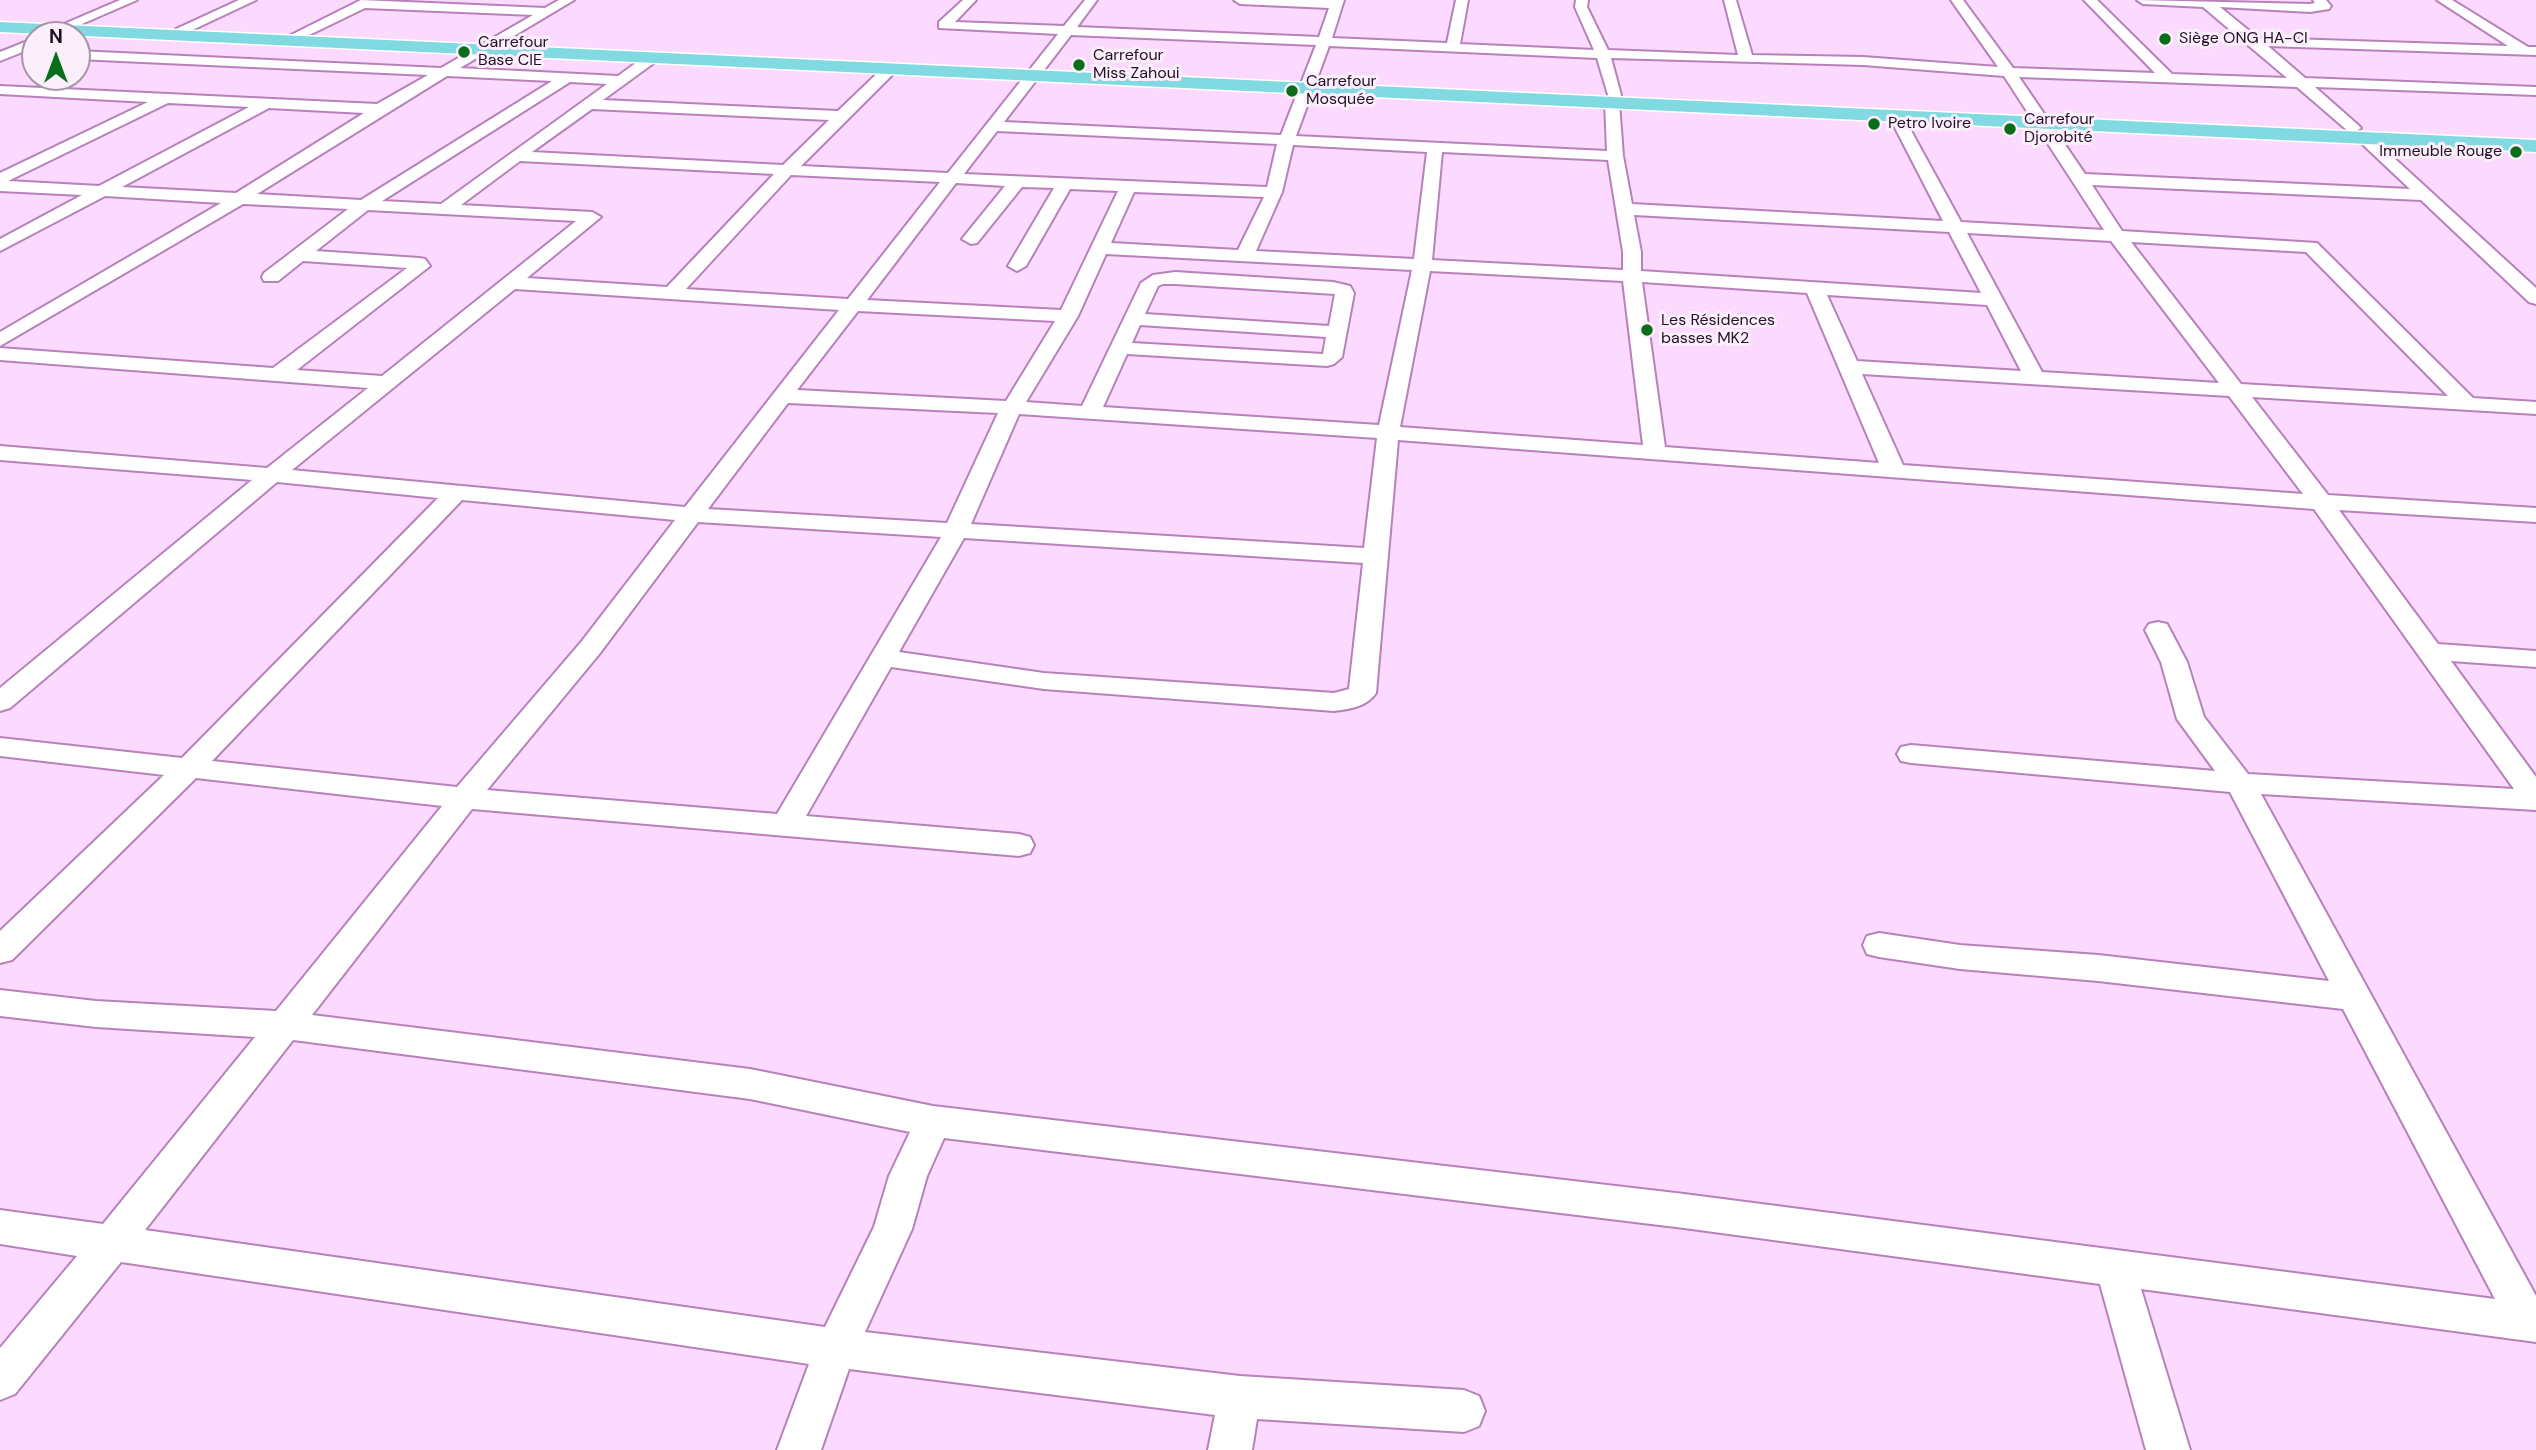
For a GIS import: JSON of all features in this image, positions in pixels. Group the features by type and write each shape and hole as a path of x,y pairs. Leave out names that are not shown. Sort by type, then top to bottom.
{"main road":[{"path":"0,21 21,24"},
{"path":"0,27 21,28"},
{"path":"91,30 183,29 653,57 891,68 1034,71"},
{"path":"91,31 491,46 2041,118 2536,146"},
{"path":"1613,98 1896,116 2041,118"},
{"path":"2359,134 2536,137"}],"street":[{"path":"83,21 131,0"},
{"path":"183,29 250,0"},
{"path":"0,340 242,197 380,109 568,0"},
{"path":"970,0 944,25 1603,54 1863,61 2010,72 2536,91"},
{"path":"0,1380 113,1242 464,798 590,647 1091,0"},
{"path":"1240,0 1337,3 1310,84 1286,141 1274,192 1244,257"},
{"path":"1453,47 1462,0"},
{"path":"1582,0 1581,7 1603,54 1613,98 1615,156 1632,252 1632,276 1655,451"},
{"path":"1730,0 1746,58"},
{"path":"1957,0 2010,72 2115,234 2322,503 2536,799"},
{"path":"2090,0 2168,78"},
{"path":"2143,0 2322,8 2325,6 2319,0"},
{"path":"2443,0 2532,53"},
{"path":"298,35 367,2 549,12"},
{"path":"2206,3 2255,42 2359,134 2536,298"},
{"path":"2255,42 2532,53"},
{"path":"4,53 21,48"},
{"path":"91,56 619,80"},
{"path":"447,207 653,57"},
{"path":"672,293 839,116 891,68"},
{"path":"271,277 367,203 567,78"},
{"path":"0,90 380,109"},
{"path":"0,179 165,98"},
{"path":"0,246 267,103"},
{"path":"586,104 839,116"},
{"path":"1896,116 2036,380"},
{"path":"994,127 1615,156"},
{"path":"882,658 1044,681 1335,702 1350,700 1362,693 1388,433 1422,266 1435,148"},
{"path":"514,156 1274,192"},
{"path":"2078,179 2424,195"},
{"path":"971,239 1017,181"},
{"path":"1017,267 1065,184"},
{"path":"0,186 447,207 592,217 272,475 0,702"},
{"path":"786,825 955,533 1012,406 1068,316 1128,187"},
{"path":"1625,209 2115,234 2311,247 2467,404"},
{"path":"1101,248 1632,276 1994,300"},
{"path":"277,375 421,267 419,263 299,255"},
{"path":"1090,412 1150,283 1160,279 1320,287 1343,290 1345,293 1332,357 1318,361 1120,348"},
{"path":"513,283 1068,316"},
{"path":"1815,289 1894,471"},
{"path":"1133,319 1337,332"},
{"path":"0,354 389,383"},
{"path":"1847,367 2536,408"},
{"path":"782,396 1012,406 1655,451 2322,503 2536,515"},
{"path":"0,453 272,475 694,515 955,533 1376,556"},
{"path":"0,951 189,768 455,494"},
{"path":"2158,629 2174,662 2191,719 2240,783 2533,1323"},
{"path":"2431,652 2536,659"},
{"path":"0,747 464,798 1019,845"},
{"path":"1911,754 2240,783 2536,799"},
{"path":"1879,945 1960,957 2098,968 2356,997"},
{"path":"0,1003 96,1014 286,1025 750,1084 933,1121 1671,1209 2533,1323"},
{"path":"799,1450 836,1348 893,1229 908,1176 933,1121"},
{"path":"0,1227 836,1348 1240,1398 1464,1411"},
{"path":"2115,1268 2168,1450"},
{"path":"1230,1450 1240,1398"}],"place":[{"name":"Siège ONG HA-CI","path":"2165,39"},
{"name":"Carrefour Base CIE","path":"464,52"},
{"name":"Carrefour Miss Zahoui","path":"1079,65"},
{"name":"Carrefour Mosquée","path":"1292,91"},
{"name":"Petro Ivoire","path":"1874,124"},
{"name":"Carrefour Djorobité","path":"2010,129"},
{"name":"Immeuble Rouge","path":"2516,152"},
{"name":"Les Résidences basses MK2","path":"1647,330"}]}
